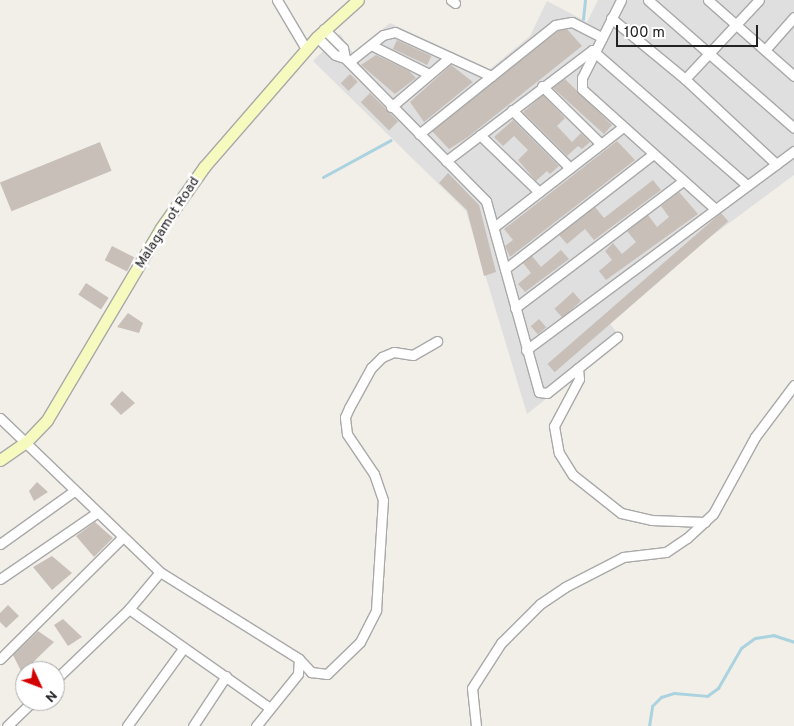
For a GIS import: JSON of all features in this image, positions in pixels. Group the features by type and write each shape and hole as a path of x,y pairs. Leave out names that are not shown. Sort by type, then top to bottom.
{"street":[{"path":"277,0 306,49"},
{"name":"Malagamot Road","path":"0,460 26,442 47,420 187,191 320,33 358,0"},
{"path":"620,0 580,86 714,208"},
{"path":"648,0 710,52 794,128"},
{"path":"708,0 794,75"},
{"path":"685,79 759,0"},
{"path":"766,50 794,17"},
{"path":"612,18 685,79 776,164"},
{"path":"419,134 561,22 572,22 602,37"},
{"path":"347,60 395,32 491,76"},
{"path":"320,33 335,55 347,60 391,107 486,201 526,350 541,394 578,368 616,337"},
{"path":"371,45 429,74"},
{"path":"446,161 584,53 595,51"},
{"path":"595,51 746,185"},
{"path":"391,107 450,56"},
{"path":"542,86 601,144"},
{"path":"512,110 570,168"},
{"path":"494,227 623,127"},
{"path":"480,135 539,192"},
{"path":"526,350 714,208 794,151"},
{"path":"505,269 653,154"},
{"path":"515,308 683,181"},
{"path":"0,418 26,442 95,514 160,572 299,659 311,672 327,674 360,642 376,610 383,500 374,474 347,434 345,417 376,361 394,352 413,355 438,341"},
{"path":"578,368 580,379 554,426 559,453 572,475 621,513 651,520 705,522"},
{"path":"476,726 471,696 476,679 501,643 540,604 564,586 623,557 674,548 705,522 755,437 794,385"},
{"path":"0,544 74,491"},
{"path":"0,579 95,514"},
{"path":"0,659 122,538"},
{"path":"65,670 128,609 160,572"},
{"path":"128,609 182,650 226,676 270,708"},
{"path":"127,726 182,650"},
{"path":"256,726 298,674 299,659"},
{"path":"193,726 226,676"},
{"path":"8,726 23,711"}],"shaded area":[{"path":"598,0 794,0 794,175 604,316 622,339 527,414 466,211 313,61 340,34 353,53 390,23 490,69 530,36 547,1 587,22"}],"building":[{"path":"567,29 582,46 468,137 449,149 432,131 558,31"},
{"path":"397,40 431,56 427,65 393,49"},
{"path":"376,55 409,71 416,78 395,94 361,65"},
{"path":"451,65 473,82 424,122 410,102"},
{"path":"350,74 358,82 349,91 341,83"},
{"path":"565,79 612,125 604,134 553,88"},
{"path":"370,93 398,121 389,130 361,102"},
{"path":"543,95 565,118 557,126 572,142 581,133 590,142 582,149 578,146 567,156 523,112"},
{"path":"513,120 559,166 550,174 547,171 536,181 518,160 528,150 514,136 503,146 494,137"},
{"path":"617,141 635,160 510,257 505,246 513,240 504,229"},
{"path":"100,142 112,171 11,211 0,182"},
{"path":"448,173 479,205 496,272 484,276 467,210 439,183"},
{"path":"653,180 661,190 594,240 585,229 567,244 559,235 595,207 604,218"},
{"path":"679,192 698,214 606,280 599,271 612,260 605,251 613,243 622,254 636,242 627,231 648,215 657,227 669,217 661,206"},
{"path":"721,213 728,221 555,372 547,364"},
{"path":"112,246 134,257 127,272 105,260"},
{"path":"561,250 569,259 525,292 518,284 531,273 523,263 532,256 541,267"},
{"path":"86,283 109,298 101,309 78,295"},
{"path":"573,292 581,301 562,318 554,309"},
{"path":"128,313 143,323 139,333 117,327"},
{"path":"539,319 546,327 538,335 531,326"},
{"path":"122,391 135,403 121,415 110,404"},
{"path":"37,482 48,492 34,501 29,491"},
{"path":"95,522 113,538 94,557 76,536"},
{"path":"52,556 72,573 52,590 33,567"},
{"path":"8,605 19,616 6,628 0,622 0,613"},
{"path":"63,619 82,637 68,646 54,625"},
{"path":"38,631 54,642 34,661 16,661 13,655"}],"waterway":[{"path":"583,19 585,0"},
{"path":"323,177 391,140"},
{"path":"649,726 652,706 661,697 674,693 707,696 718,688 741,648 755,638 773,635 794,642"}]}
